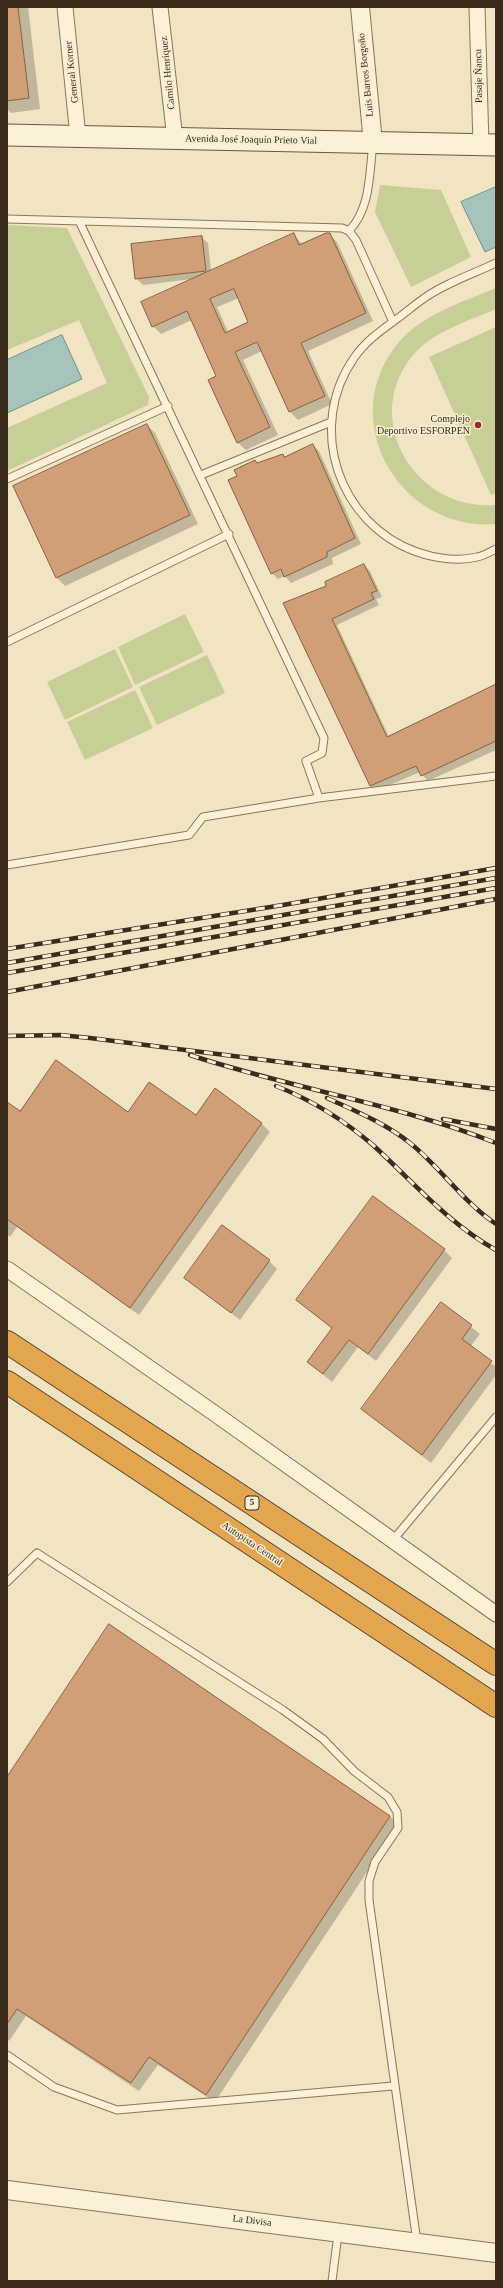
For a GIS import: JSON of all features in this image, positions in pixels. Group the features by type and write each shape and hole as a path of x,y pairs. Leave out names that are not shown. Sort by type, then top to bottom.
{"highway":[{"name":"5","path":"7,1342 496,1664"},
{"name":"Autopista Central","path":"7,1382 496,1706"}],"main road":[{"name":"Avenida José Joaquín Prieto Vial","path":"7,135 488,145"}],"street":[{"name":"General Korner","path":"65,7 78,137"},
{"name":"Camilo Henríquez","path":"160,7 175,139"},
{"name":"Luis Barros Borgoño","path":"360,7 374,142"},
{"name":"Pasaje Ñancu","path":"478,7 488,145"},
{"path":"7,1269 496,1614"},
{"name":"La Divisa","path":"7,2190 338,2231 496,2253"}],"lane":[{"path":"349,231 357,222 364,208 374,142"},
{"path":"7,219 80,223 336,228 349,231 356,240 393,322"},
{"path":"80,223 229,534 324,738 322,752 306,761 319,798"},
{"path":"496,263 424,298 366,344 348,367 338,388 331,422 332,448 339,477 355,507 379,532 409,549 442,558 476,558 496,549"},
{"path":"7,479 168,406"},
{"path":"201,475 331,422"},
{"path":"7,642 229,534"},
{"path":"7,865 189,835 203,817 319,798 496,776"},
{"path":"393,1540 496,1417"},
{"path":"7,1582 37,1553 289,1714 323,1739 354,1771 394,1804 397,1812 398,1828 375,1862 368,1890 393,2086 416,2242"},
{"path":"7,2055 54,2087 117,2110 393,2086"},
{"path":"332,2281 338,2231"}],"green space":[{"path":"380,185 441,190 471,257 411,287 375,212"},
{"path":"7,225 67,228 149,397 148,405 7,471 7,428 107,383 79,320 7,350"},
{"path":"496,288 496,309 452,327 431,339 414,354 398,379 392,406 394,432 404,456 420,477 441,493 467,503 496,505 496,524 461,522 431,510 406,490 387,464 376,435 373,404 381,372 399,342 409,332 432,316"},
{"name":"Complejo Deportivo ESFORPEN","path":"496,327 496,493 491,495 429,357"},
{"path":"185,614 204,652 135,685 118,647"},
{"path":"115,649 133,687 65,720 47,682"},
{"path":"207,655 225,693 157,725 139,687"},
{"path":"135,690 153,728 85,760 67,722"}],"water":[{"path":"496,187 496,247 485,252 461,202"},
{"path":"62,335 82,379 7,413 7,360"}],"building":[{"path":"7,7 18,7 29,98 7,101"},
{"path":"294,233 299,245 326,233 330,233 366,313 301,343 325,396 289,412 257,342 235,352 270,427 237,443 208,380 216,376 187,311 152,327 141,302","holes":["234,289 248,322 225,333 210,299"]},
{"path":"202,236 206,271 135,279 131,244"},
{"path":"147,424 190,515 56,578 13,486"},
{"path":"313,444 355,538 327,552 327,557 284,577 281,569 271,574 228,480 237,476 234,470 255,460 257,463 283,454 284,457"},
{"path":"364,564 377,591 371,593 374,599 332,619 387,737 496,684 496,741 421,776 416,766 370,786 283,603 326,586 325,582"},
{"path":"56,1060 128,1112 149,1082 196,1115 215,1088 262,1123 130,1308 7,1219 7,1102 20,1111"},
{"path":"373,1196 445,1249 368,1354 349,1340 323,1374 307,1362 332,1328 296,1300"},
{"path":"222,1225 270,1260 231,1313 184,1278"},
{"path":"441,1302 472,1325 462,1339 492,1361 422,1455 361,1409"},
{"path":"109,1624 390,1816 206,2095 149,2057 131,2083 17,2009 7,2024 7,1777"}],"railway":[{"path":"7,949 283,905 496,868"},
{"path":"7,963 496,878"},
{"path":"7,973 496,888"},
{"path":"7,992 496,899"},
{"path":"7,1036 60,1035 90,1038 496,1089"},
{"path":"190,1055 228,1067 420,1117 459,1129 496,1143"},
{"path":"276,1086 328,1112 352,1128 374,1146 447,1215 496,1250"},
{"path":"327,1098 380,1123 410,1143 421,1152 462,1195 496,1224"},
{"path":"443,1119 496,1129"}],"place":[{"name":"Complejo Deportivo ESFORPEN","path":"478,425"}]}
